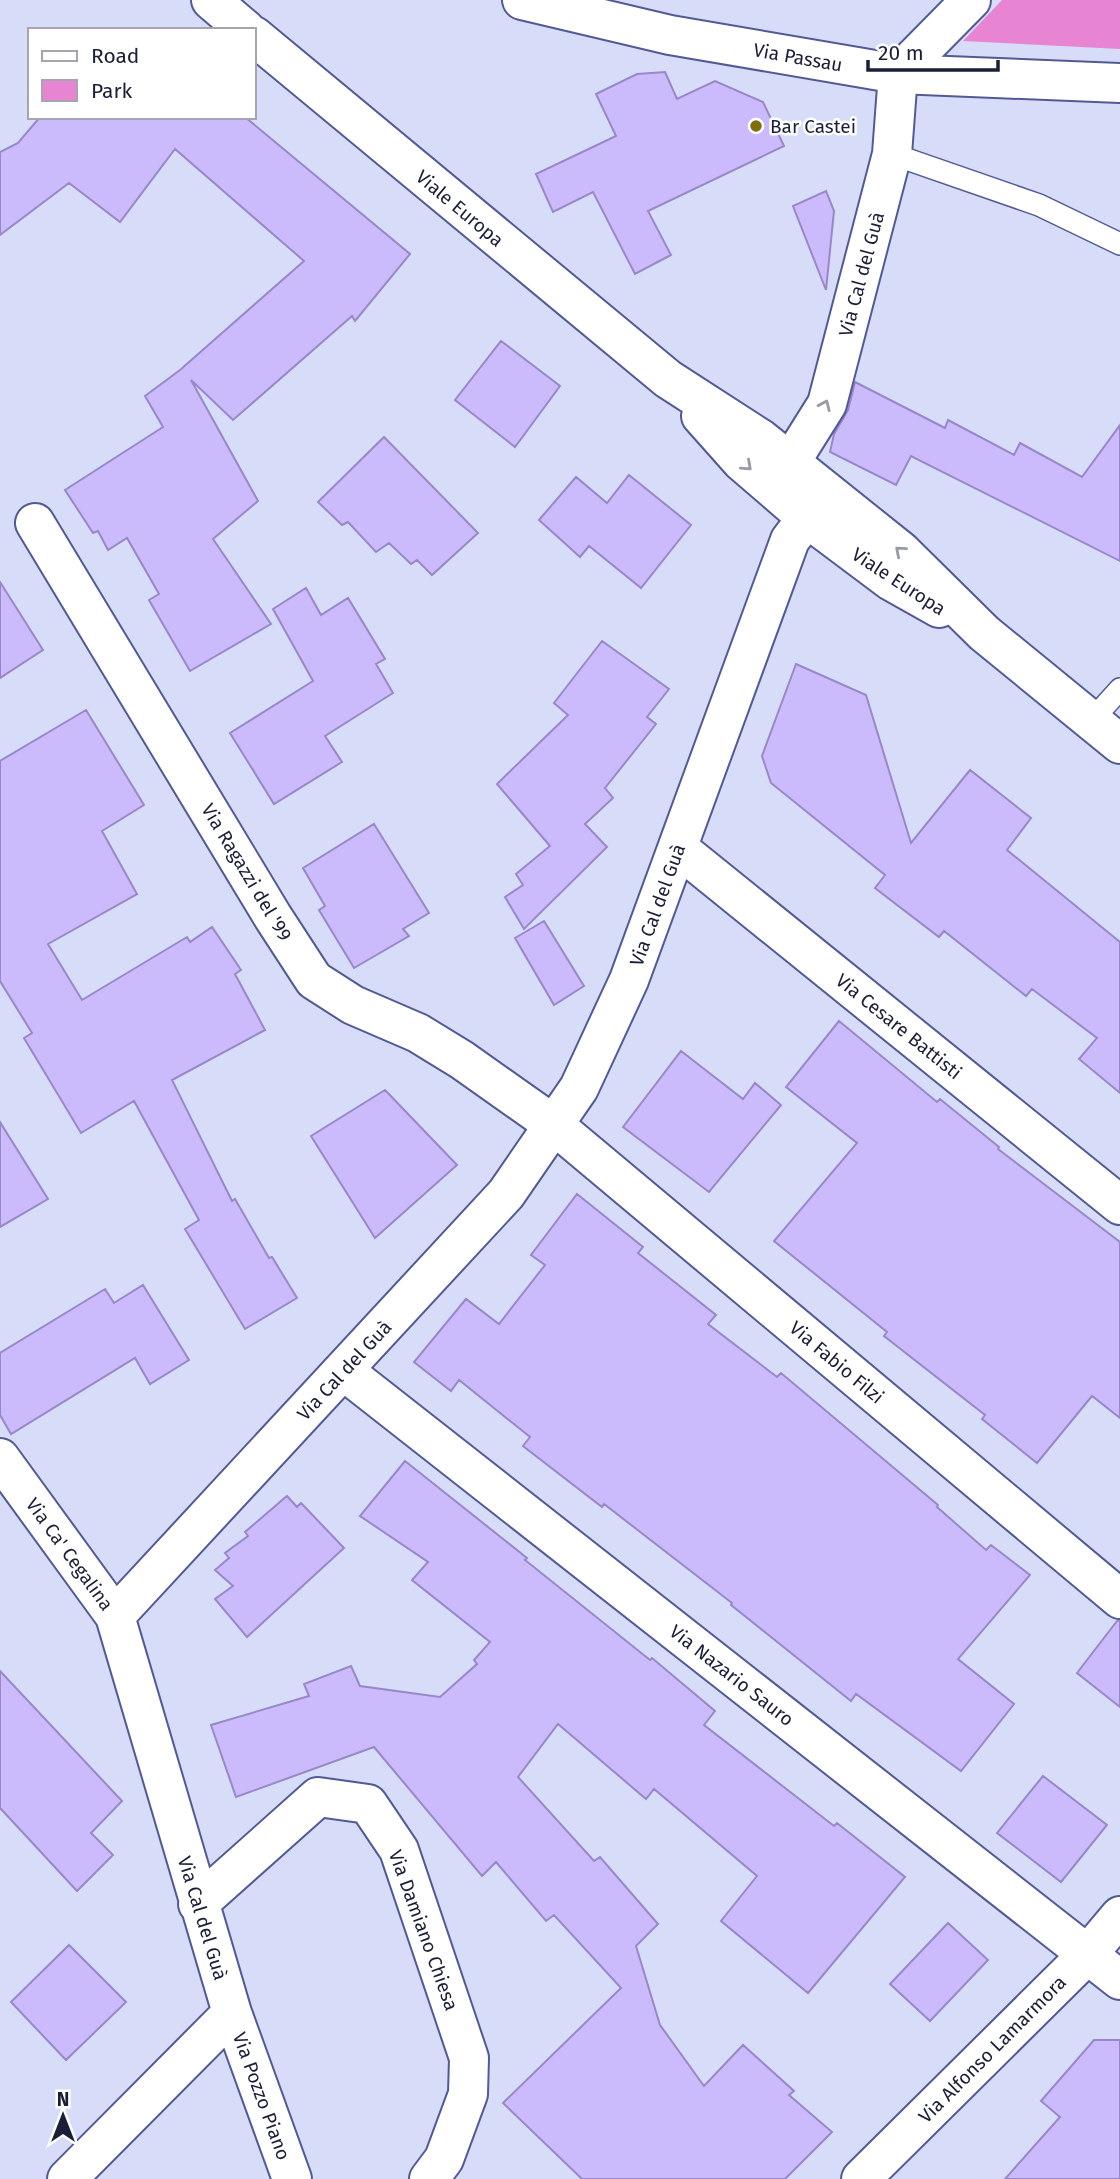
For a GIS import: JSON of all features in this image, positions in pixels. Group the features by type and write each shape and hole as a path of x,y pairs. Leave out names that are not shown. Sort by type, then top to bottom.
{"street":[{"path":"211,0 244,28"},
{"name":"Via Passau","path":"522,0 670,35 898,74 1120,83"},
{"path":"898,74 971,0"},
{"name":"Viale Europa","path":"256,38 668,379 761,439 901,551 984,633 1106,733"},
{"name":"Via Cal del Guà","path":"790,463 827,404 892,154 898,74"},
{"name":"Viale Europa","path":"668,379 741,461 807,517 891,581 984,633"},
{"name":"Via Cal del Guà","path":"232,2013 115,1616 506,1194 579,1088 629,980 790,540 807,517"},
{"name":"Via Ragazzi del '99","path":"35,523 314,980 353,1005 418,1033 462,1060 554,1125"},
{"name":"Via Cesare Battisti","path":"678,848 1120,1205"},
{"name":"Via Fabio Filzi","path":"554,1125 1120,1599"},
{"name":"Via Nazario Sauro","path":"344,1371 1120,1980"},
{"name":"Via Ca' Cegalina","path":"0,1458 115,1616"},
{"name":"Via Damiano Chiesa","path":"198,1904 318,1797 368,1804 399,1850 469,2057 468,2094 444,2159 429,2179"},
{"name":"Via Alfonso Lamarmora","path":"861,2179 1088,1954 1120,1916"},
{"path":"67,2179 232,2013"},
{"name":"Via Pozzo Piano","path":"232,2013 292,2179"}],"lane":[{"path":"892,154 1039,205 1120,244"},
{"path":"1106,733 1120,689"}],"green space":[{"path":"1002,0 1120,0 1120,49 963,41"}],"building":[{"path":"665,72 677,99 715,81 763,102 784,146 648,211 671,255 635,274 593,192 553,212 536,174 616,136 596,94 637,74"},
{"path":"38,119 247,119 410,254 355,321 352,316 233,420 191,380 258,501 213,539 271,624 190,671 149,600 159,594 127,538 108,550 98,531 93,533 65,490 163,427 145,396 180,370 304,261 175,149 120,222 69,183 0,235 0,152 18,143"},
{"path":"826,191 834,211 826,290 793,206"},
{"path":"501,341 560,386 515,447 455,400"},
{"path":"855,382 945,428 948,420 1014,455 1020,443 1082,477 1120,425 1120,561 911,456 896,485 830,452 834,434 848,410"},
{"path":"384,437 478,533 432,575 417,560 411,564 389,543 376,552 348,522 342,525 318,502"},
{"path":"629,475 691,525 641,588 589,546 580,557 539,520 576,477 607,503"},
{"path":"0,582 43,650 0,678"},
{"path":"306,588 321,615 348,598 385,659 376,664 393,693 325,736 342,762 274,804 230,733 313,681 273,609"},
{"path":"602,641 669,689 647,717 656,724 605,788 613,798 585,824 607,847 524,929 505,897 523,885 516,874 550,846 497,784 568,715 554,703"},
{"path":"796,664 866,695 911,843 970,770 1031,818 1007,850 1120,942 1120,1093 1079,1059 1097,1038 1032,989 1026,996 944,931 939,937 875,888 885,875 771,783 762,756"},
{"path":"86,710 144,805 102,831 137,894 48,944 82,1000 187,937 190,942 212,927 241,970 235,974 265,1030 172,1080 232,1201 235,1199 269,1258 272,1257 297,1298 245,1329 185,1229 199,1220 134,1101 81,1133 24,1038 32,1033 0,981 0,761"},
{"path":"374,824 429,913 403,929 409,936 354,968 319,910 325,906 303,868"},
{"path":"544,921 584,986 554,1005 515,938"},
{"path":"839,1021 937,1102 940,1099 999,1147 998,1149 1120,1242 1120,1418 1092,1396 1037,1463 982,1419 985,1415 884,1336 887,1332 774,1241 857,1143 786,1087"},
{"path":"681,1051 743,1099 755,1083 781,1105 709,1192 623,1127"},
{"path":"385,1090 457,1165 375,1238 311,1136"},
{"path":"0,1122 48,1199 0,1227"},
{"path":"577,1194 643,1247 638,1253 716,1315 708,1324 777,1377 781,1373 938,1505 937,1507 986,1550 991,1545 1030,1575 958,1659 1014,1704 961,1771 856,1694 851,1701 731,1605 732,1603 604,1504 602,1507 523,1446 530,1437 459,1380 451,1391 414,1362 466,1299 499,1324 545,1265 531,1255"},
{"path":"143,1285 189,1360 150,1384 135,1358 11,1434 0,1415 0,1353 105,1289 114,1303"},
{"path":"405,1461 715,1711 704,1725 834,1826 837,1823 905,1877 808,1993 721,1921 757,1876 654,1789 646,1799 558,1724 518,1777 594,1861 600,1857 658,1924 636,1946 660,2025 704,2086 743,2045 794,2091 789,2095 832,2132 785,2179 582,2179 503,2103 621,1988 554,1915 546,1921 496,1862 482,1876 374,1747 236,1797 211,1725 309,1696 304,1684 351,1666 360,1686 440,1697 477,1664 474,1660 490,1642 412,1580 428,1562 360,1516"},
{"path":"287,1496 297,1507 301,1503 344,1548 247,1637 215,1599 233,1586 215,1570 229,1558 225,1553 248,1536 245,1532"},
{"path":"1120,1620 1120,1707 1077,1673"},
{"path":"0,1671 122,1801 91,1833 113,1855 77,1891 0,1808"},
{"path":"1043,1776 1107,1825 1061,1882 997,1833"},
{"path":"948,1923 988,1960 930,2021 890,1984"},
{"path":"69,1945 126,2002 66,2060 11,2002"},
{"path":"1094,2040 1120,2040 1120,2179 1005,2179 1060,2117 1041,2101"}],"place":[{"name":"Bar Castei","path":"756,126"}]}
